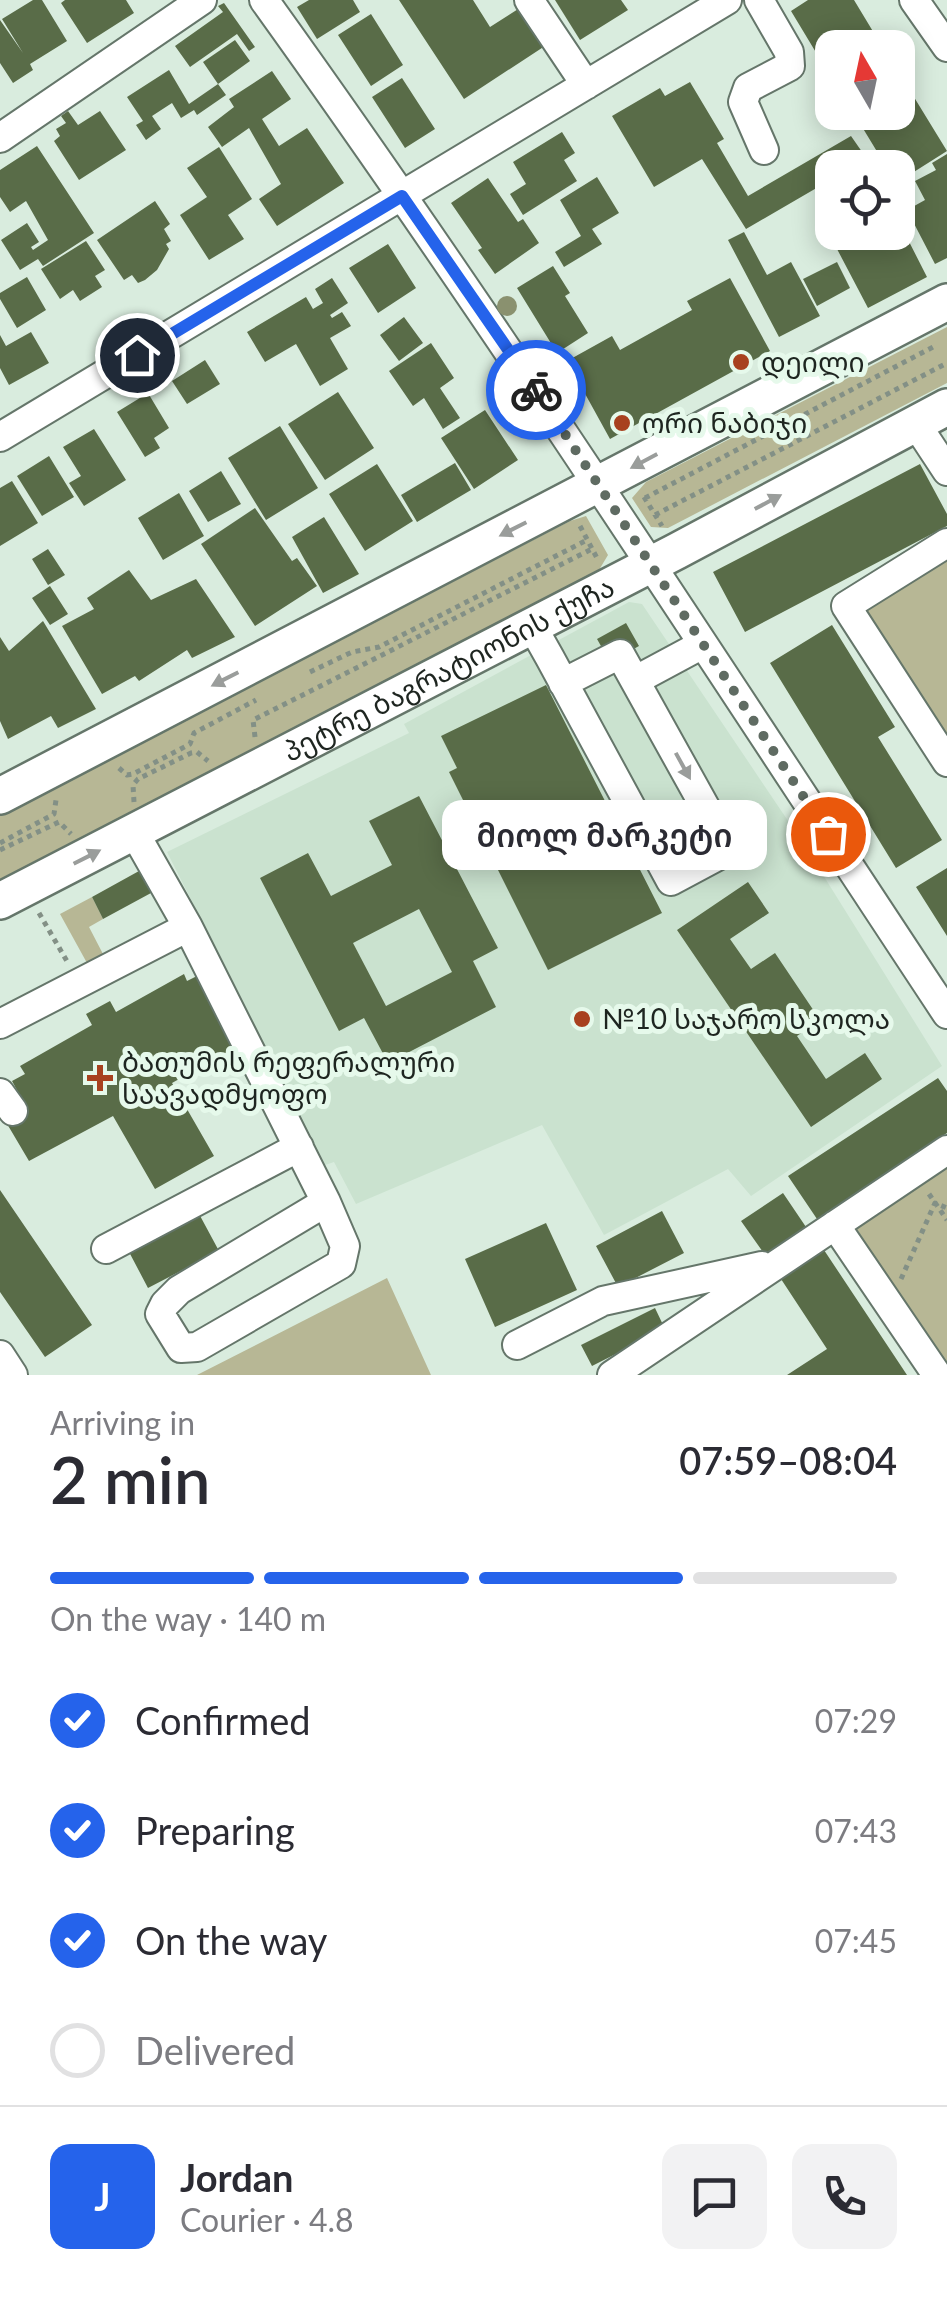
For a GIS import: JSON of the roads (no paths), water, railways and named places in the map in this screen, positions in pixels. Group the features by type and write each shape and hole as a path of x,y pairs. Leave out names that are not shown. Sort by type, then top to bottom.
{"main road":[{"path":"0,796 947,302"},
{"name":"პეტრე ბაგრატიონის ქუჩა","path":"0,902 126,821 532,626 932,415"}],"street":[{"path":"0,138 202,0"},
{"path":"264,0 600,485 947,1014"},
{"path":"529,0 586,85"},
{"path":"0,438 727,0"},
{"path":"759,0 789,52 790,66 748,88 744,102 764,150"},
{"path":"914,0 942,31"},
{"path":"932,415 947,471"},
{"path":"947,543 846,606 947,760"},
{"path":"532,626 671,881 728,850 620,654 564,683"},
{"path":"636,680 703,644"},
{"path":"126,821 188,927 299,1147 326,1202 345,1246 341,1264 197,1347 181,1348 160,1314 165,1304 179,1290 326,1202"},
{"path":"0,1024 188,927"},
{"path":"106,1249 299,1147"},
{"path":"612,1375 947,1150"},
{"path":"835,1225 936,1375"},
{"path":"517,1344 602,1301 778,1262"},
{"path":"0,1355 13,1375"}],"place":[{"name":"დეილი","path":"741,362"},
{"name":"ორი ნაბიჯი","path":"622,423"},
{"name":"მიოლ მარკეტი","path":"828,834"},
{"name":"№10 საჯარო სკოლა","path":"582,1019"},
{"name":"ბათუმის რეფერალური საავადმყოფო","path":"100,1078"}]}
